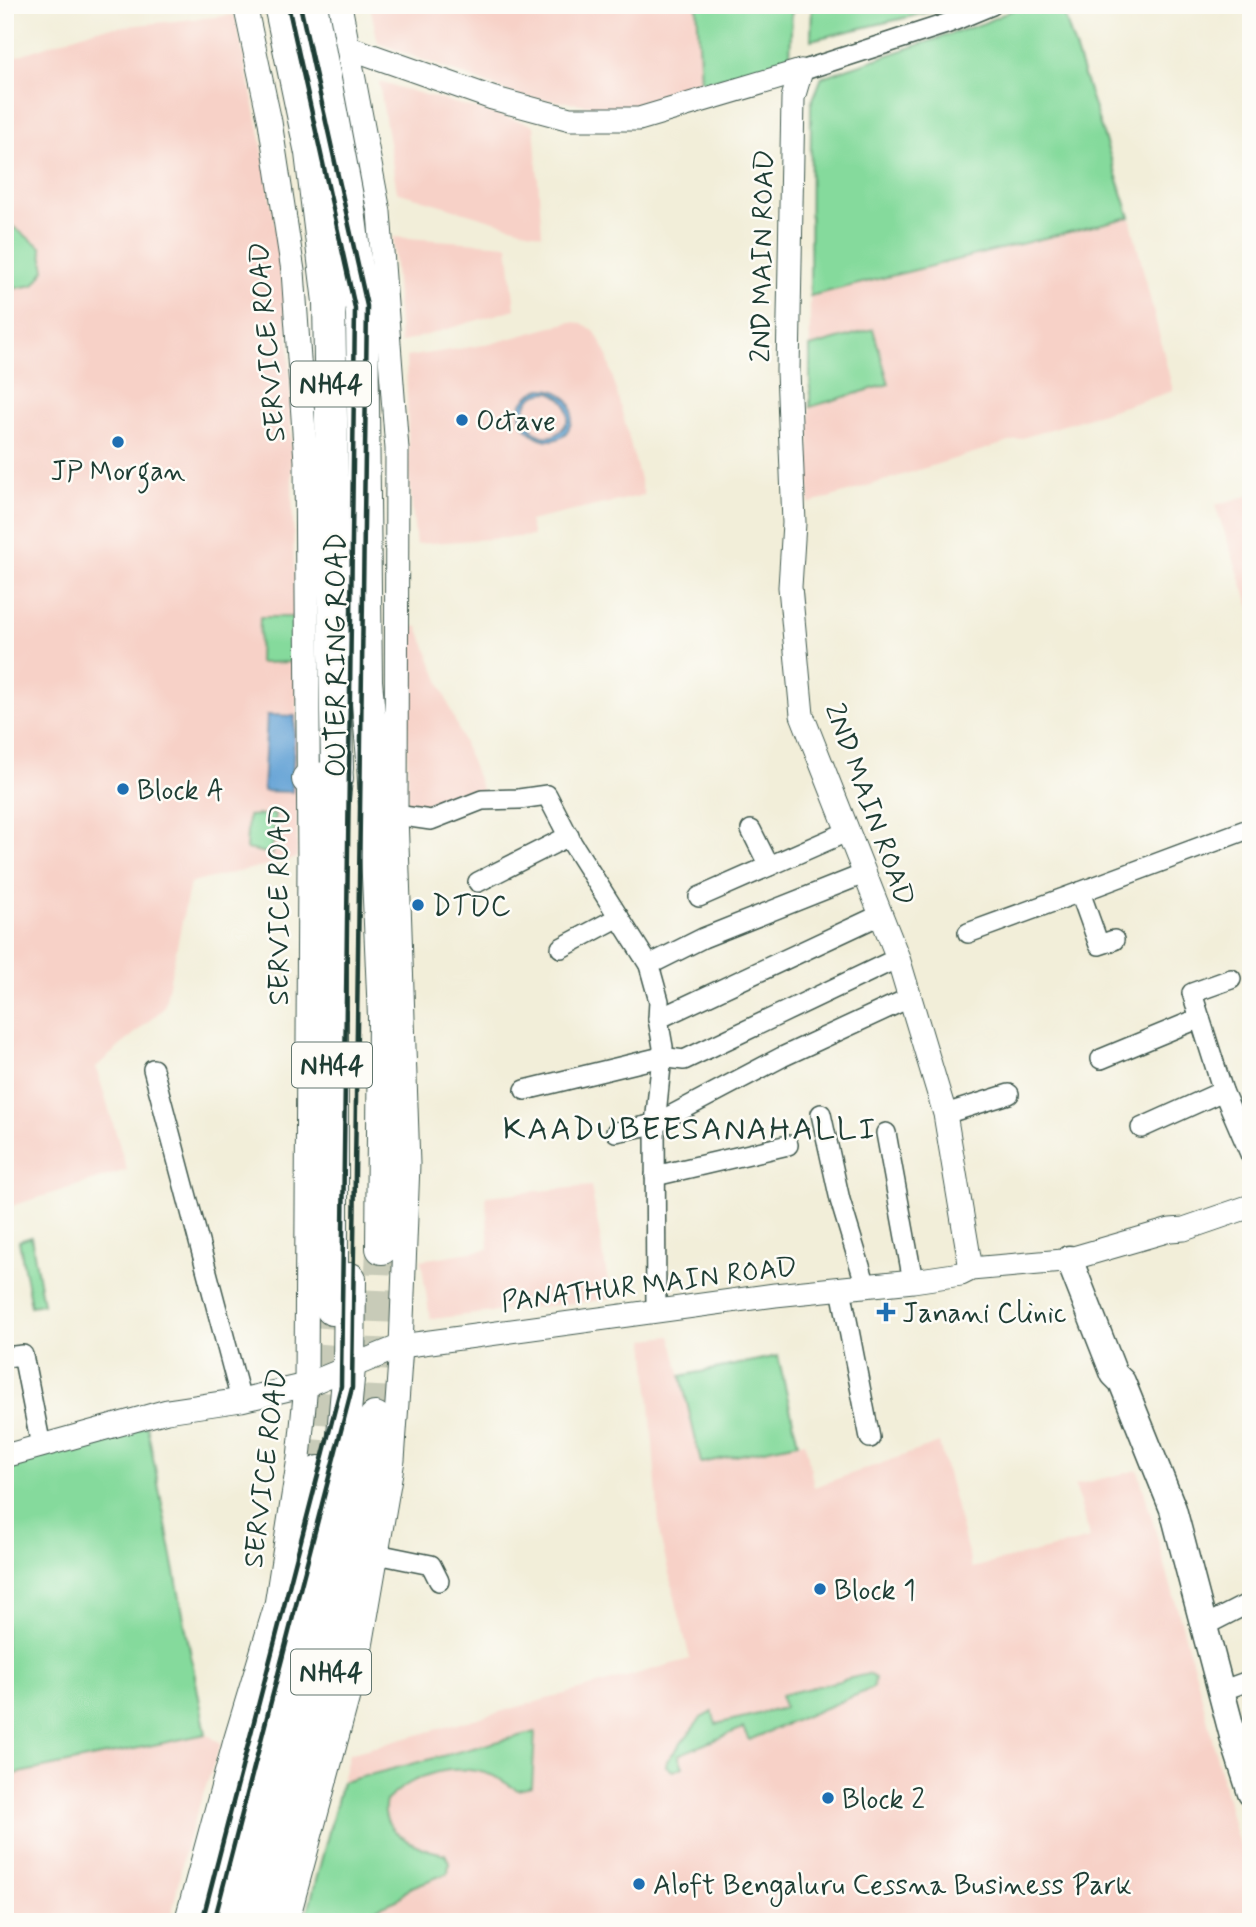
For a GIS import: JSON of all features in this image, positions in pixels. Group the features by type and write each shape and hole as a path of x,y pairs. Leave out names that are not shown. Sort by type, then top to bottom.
{"highway":[{"name":"OUTER RING ROAD","path":"280,5 311,153 328,302 335,565 327,775 332,821 332,1309"},
{"name":"OUTER RING ROAD","path":"311,5 348,202 362,314 366,681 384,752 382,1248"},
{"path":"236,1922 325,1581 335,1521 349,1368 352,888 347,811 327,775"},
{"name":"NH44","path":"265,1922 348,1604 375,1418"},
{"name":"NH44","path":"212,1922 282,1662 319,1472"}],"main road":[{"path":"1077,1264 1114,1374 1122,1382 1173,1509 1221,1691 1243,1737 1251,1793"}],"street":[{"name":"SERVICE ROAD","path":"186,1922 235,1741 276,1605 299,1458 306,1385 327,775 293,271 270,122 245,5"},
{"path":"287,1922 360,1652 393,1460 401,1346 408,1164 397,815 384,752 397,449 379,212 340,5"},
{"path":"350,48 492,98 570,119 639,120 946,24 992,5"},
{"name":"2ND MAIN ROAD","path":"801,71 793,98 788,371 794,523 790,587 802,715 898,958 945,1114 966,1272"},
{"path":"397,815 431,820 482,800 547,794 569,836 649,965 659,1001 658,1019 663,1047 655,1124 656,1312"},
{"path":"968,933 1251,828"},
{"path":"751,830 769,866"},
{"path":"699,897 849,831"},
{"path":"478,882 569,836"},
{"path":"649,965 704,938 864,874"},
{"path":"1080,892 1099,945 1114,940"},
{"path":"658,1019 880,915"},
{"path":"561,948 619,916"},
{"path":"525,1090 661,1057 684,1060 898,958"},
{"path":"1231,979 1192,993 1223,1091 1251,1156"},
{"path":"616,1132 655,1124 782,1057 909,999"},
{"path":"1101,1059 1200,1018"},
{"path":"153,1069 241,1400"},
{"path":"1141,1128 1223,1091"},
{"path":"945,1114 1009,1094"},
{"path":"821,1114 840,1200 866,1286"},
{"path":"886,1133 913,1281"},
{"path":"655,1176 788,1145"},
{"name":"PANATHUR MAIN ROAD","path":"5,1456 167,1411 241,1400 306,1385 401,1346 966,1272 970,1282 1077,1264 1170,1230 1184,1229 1251,1206"},
{"path":"841,1289 870,1438"},
{"path":"5,1357 23,1355 41,1446"},
{"path":"377,1554 431,1565 439,1581"},
{"path":"1204,1626 1251,1602"},
{"path":"1221,1691 1251,1680"}],"shaded area":[{"path":"370,5 697,5 701,84 619,109 519,96 378,43"},
{"path":"235,15 260,134 289,341 297,699 297,858 190,883 164,1008 96,1067 127,1170 5,1208 5,60 97,29"},
{"path":"379,82 534,125 542,235 397,192"},
{"path":"1130,217 1173,391 809,504 810,296"},
{"path":"393,237 508,245 515,309 400,343"},
{"path":"570,322 582,323 595,332 606,352 644,495 529,521 533,536 416,544 409,479 406,357 490,344"},
{"path":"1251,495 1251,610 1215,505"},
{"path":"408,626 418,627 483,792 429,811 407,808"},
{"path":"591,1186 611,1299 430,1319 421,1260 489,1249 486,1196"},
{"path":"671,1336 701,1462 805,1442 814,1487 939,1443 972,1568 1090,1539 1075,1485 1138,1470 1198,1681 1235,1832 1251,1876 1251,1922 305,1922 349,1754 690,1659 660,1537 645,1339"},
{"path":"147,1426 206,1734 221,1743 187,1841 170,1922 5,1922 5,1466"}],"green space":[{"path":"697,5 792,5 790,59 701,84"},
{"path":"812,5 947,5 930,12 811,40"},
{"path":"1023,5 1061,5 1130,217 810,296 811,104 822,77 984,23"},
{"path":"5,221 41,247 45,270 34,285 5,290"},
{"path":"873,329 889,384 810,407 810,347"},
{"path":"260,617 293,617 292,662 259,663"},
{"path":"275,814 272,854 246,849 248,816"},
{"path":"31,1237 43,1304 31,1306 19,1241"},
{"path":"778,1356 798,1443 701,1463 681,1376"},
{"path":"147,1426 206,1734 5,1776 5,1466"},
{"path":"868,1674 875,1678 873,1688 749,1740 743,1728 678,1755 683,1767 673,1771 666,1766 667,1761 701,1718 712,1712 716,1724 784,1708 781,1695"},
{"path":"535,1732 532,1787 518,1790 494,1776 450,1770 436,1772 410,1783 386,1801 385,1812 394,1830 413,1844 445,1854 449,1862 448,1873 409,1888 397,1900 345,1922 305,1922 342,1782"}],"water":[{"path":"541,389 553,390 564,396 572,411 572,418 565,433 555,439 543,439 531,432 523,423 520,411 525,399","holes":["550,392 565,403 568,420 558,433 547,437 537,433 529,425 525,415 527,404 534,396"]},
{"path":"267,715 295,716 292,792 263,791"}],"tunnel":[{"path":"375,1418 382,1248"},
{"path":"319,1472 332,1309"}],"railway":[{"path":"202,1922 341,1386 355,308 288,5"},
{"path":"214,1922 352,1388 367,306 300,5"}],"place":[{"name":"Octave","path":"462,420"},
{"name":"JP Morgan","path":"118,442"},
{"name":"Block A","path":"123,789"},
{"name":"DTDC","path":"418,905"},
{"name":"Janani Clinic","path":"886,1312"},
{"name":"Block 1","path":"820,1589"},
{"name":"Block 2","path":"828,1798"},
{"name":"Aloft Bengaluru Cessna Business Park","path":"639,1884"}],"district":[{"name":"KAADUBEESANAHALLI","path":"690,1128"}]}
